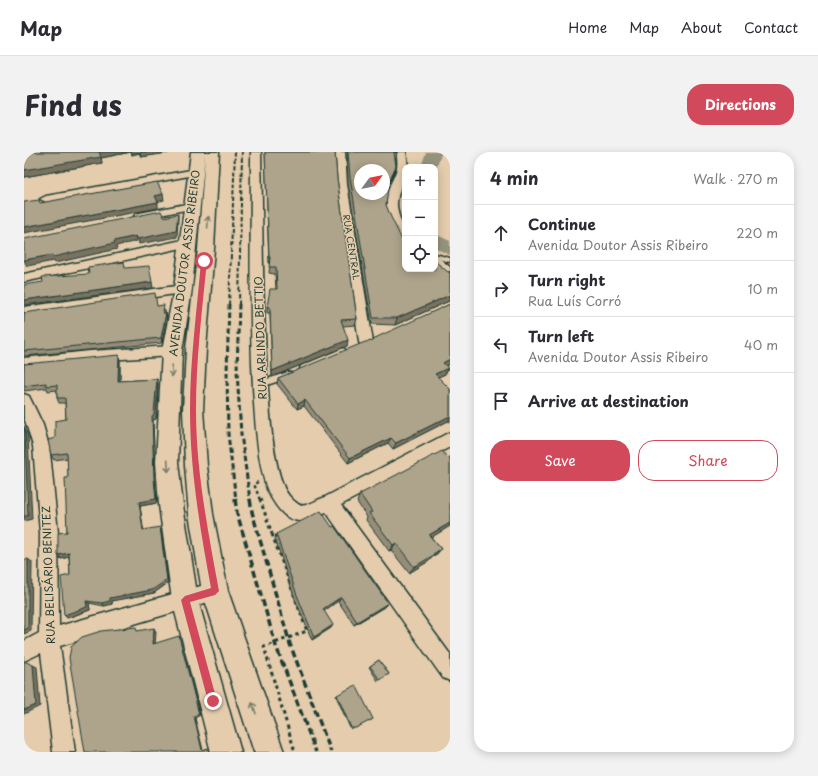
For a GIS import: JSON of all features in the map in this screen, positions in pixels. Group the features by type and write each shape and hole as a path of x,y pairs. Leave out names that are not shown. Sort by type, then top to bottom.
{"main road":[{"name":"AVENIDA DOUTOR ASSIS RIBEIRO","path":"198,152 183,289 172,351 167,462 171,505 185,600 226,752"},
{"name":"AVENIDA DOUTOR ASSIS RIBEIRO","path":"212,152 206,249 196,349 193,410 196,466 201,514 215,591 268,749"},
{"path":"169,413 177,416 193,410"}],"street":[{"name":"RUA ARLINDO BETTIO","path":"256,152 258,350 263,424 272,477 276,490 283,501 289,508 297,513 304,514 329,503"},
{"name":"RUA CENTRAL","path":"340,152 342,184 366,342"},
{"path":"401,152 403,159 403,170 394,190 392,208 393,221 403,236"},
{"path":"46,199 196,172"},
{"path":"130,218 191,206"},
{"path":"24,278 187,243"},
{"path":"438,263 450,274"},
{"path":"24,312 183,289"},
{"path":"24,363 172,351"},
{"name":"RUA BELISÁRIO BENITEZ","path":"24,400 35,425 41,446 43,462 49,534 49,639 64,752"},
{"path":"450,439 329,503 450,671"},
{"path":"24,650 49,639 215,591"}],"lane":[{"path":"438,257 450,260"},
{"path":"261,384 275,380 352,348"}],"path":[{"path":"272,477 254,484 306,631 264,647 295,752"}],"building":[{"path":"24,152 99,152 101,157 24,170"},
{"path":"265,152 335,152 337,178 357,319 341,320 348,340 272,371 270,307 267,307 270,289 277,289 276,267 269,267 270,257"},
{"path":"348,152 394,152 396,166 390,179 390,164 354,164 354,200 387,200 386,205 402,240 402,272 438,272 438,264 450,272 450,295 397,318 373,318 350,177"},
{"path":"157,182 163,194 155,196 158,202 24,227 24,202 39,200 40,203"},
{"path":"161,211 164,217 178,214 176,231 138,239 136,236 114,241 115,243 53,257 52,255 24,260 24,239"},
{"path":"124,262 125,268 149,266 152,282 24,300 24,285 43,282 42,277 89,274 88,267"},
{"path":"155,293 157,306 164,305 163,313 166,313 161,338 24,351 24,313"},
{"path":"450,304 450,359 443,363 448,368 435,374 450,389 450,416 396,443 391,438 350,458 305,400 298,404 278,378 365,342 373,341 377,337"},
{"path":"119,355 118,381 157,379 154,414 152,416 156,499 139,502 143,530 160,527 167,580 152,590 110,598 110,601 102,603 86,601 87,607 64,615 61,577 70,575 69,553 58,555 58,533 67,532 65,478 68,478 67,453 51,455 48,440 55,438 55,421 66,419 65,398 57,398 57,385 46,386 46,383 24,386 24,364"},
{"path":"24,428 25,431 28,516 24,516"},
{"path":"442,451 448,458 450,457 450,523 429,535 441,549 414,567 396,543 393,545 369,513 372,512 360,494"},
{"path":"321,511 332,527 334,526 388,603 357,622 341,597 323,609 333,625 314,637 297,595 276,534"},
{"path":"28,559 28,628 24,630 24,560"},
{"path":"136,627 137,631 154,628 153,644 179,636 199,714 194,716 202,750 208,748 209,752 85,752 69,658 71,647 82,637 101,631"},
{"path":"379,660 389,674 380,680 370,666"},
{"path":"24,661 33,665 36,705 24,710"},
{"path":"356,685 373,719 356,728 351,728 337,695"}],"waterway":[{"path":"430,164 434,152"},
{"path":"438,242 450,249"}],"railway":[{"path":"229,305 235,152"},
{"path":"239,305 242,152"},
{"path":"229,304 227,372 228,434 236,500"},
{"path":"239,304 237,371 241,434 250,500"},
{"path":"235,499 237,513 276,646 316,752"},
{"path":"250,499 252,512 290,644 331,752"}],"route":[{"path":"204,261 196,349 193,410 196,466 201,514 215,591 185,600 213,701"}]}
